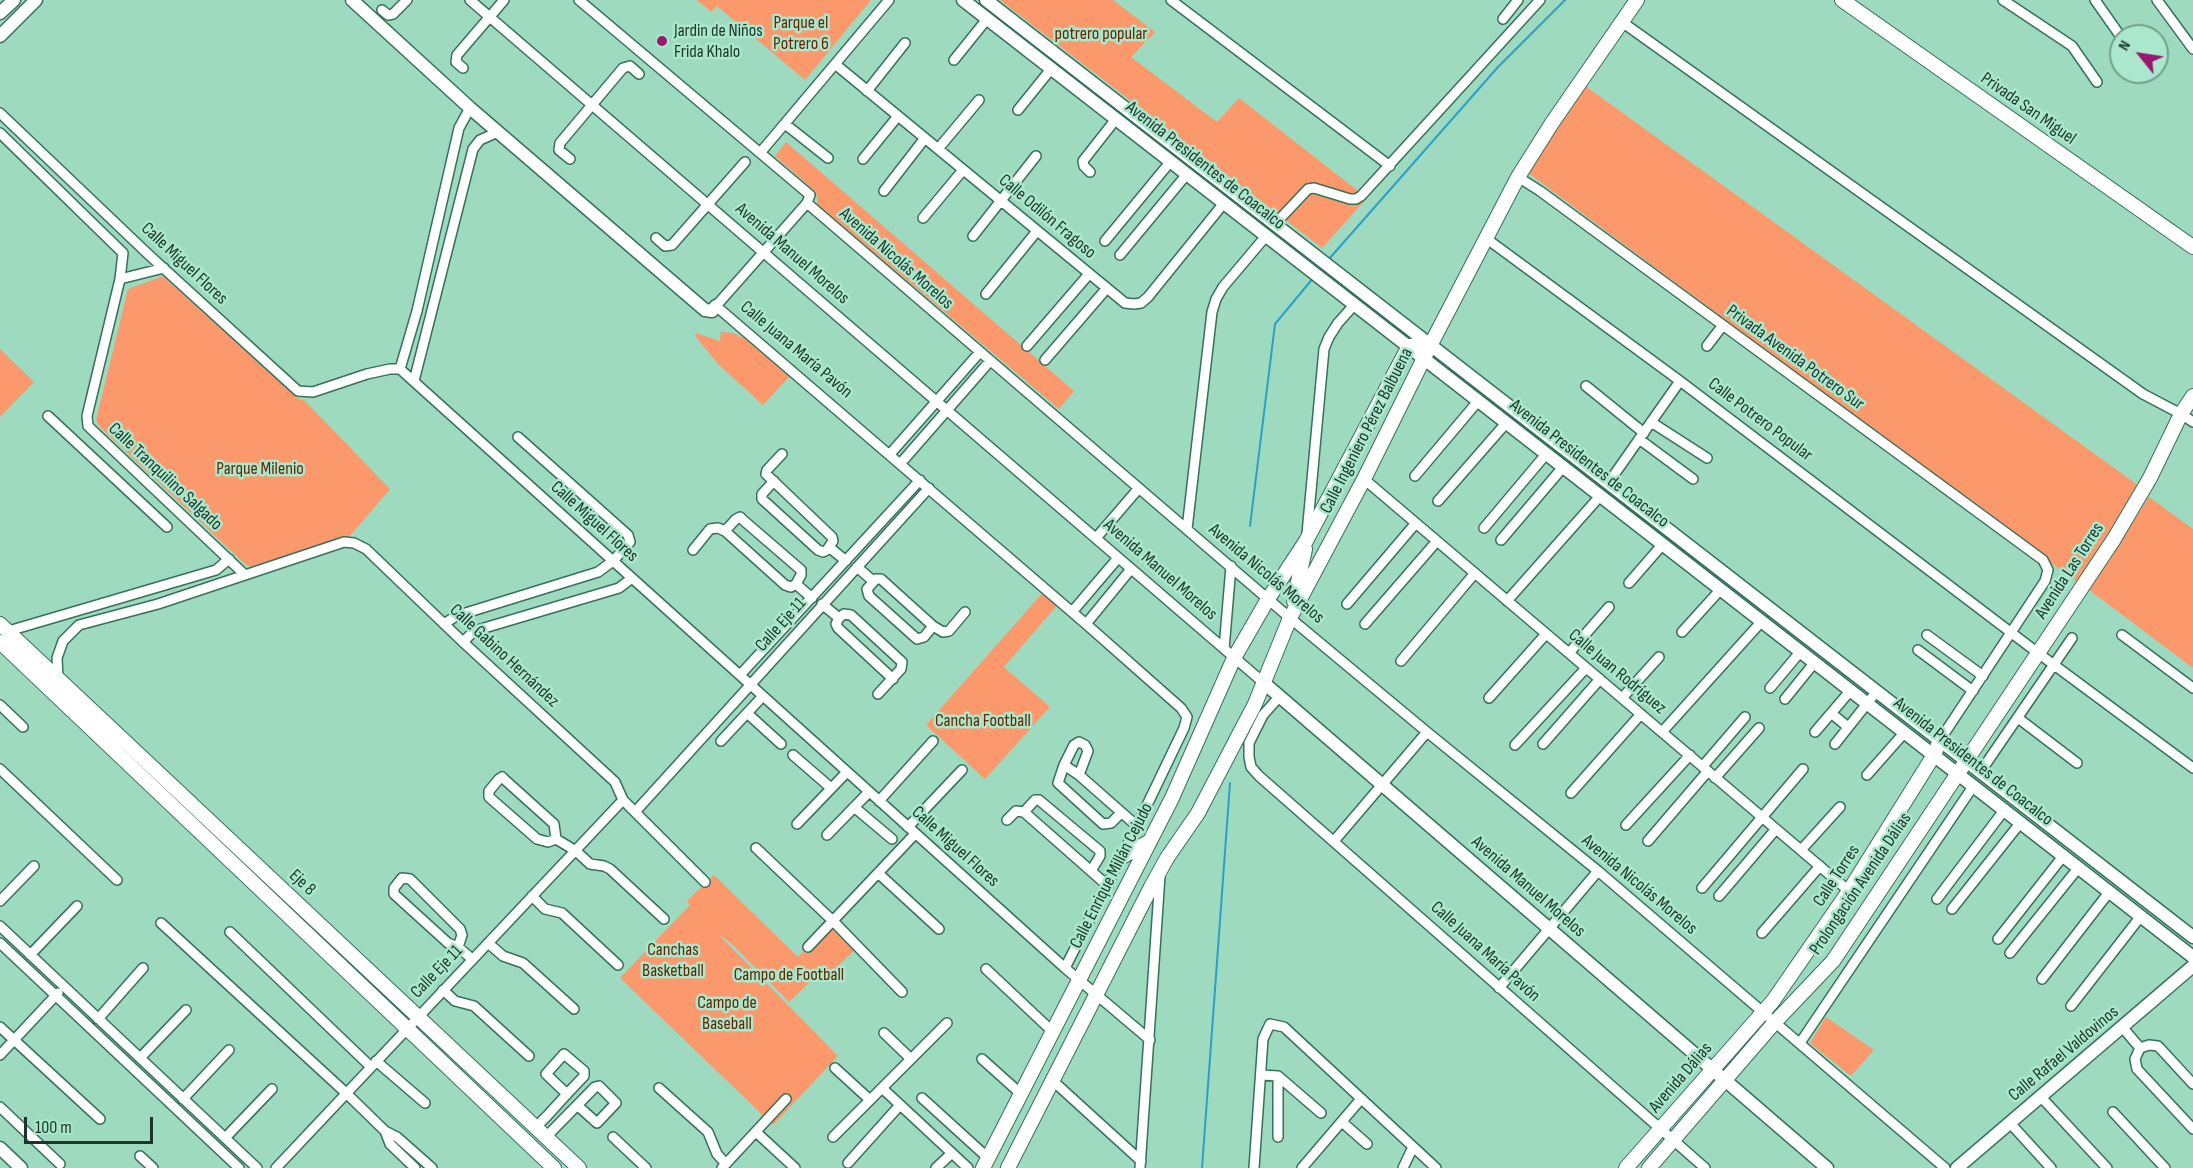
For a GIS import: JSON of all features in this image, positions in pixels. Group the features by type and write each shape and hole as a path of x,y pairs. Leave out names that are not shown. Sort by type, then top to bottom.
{"main road":[{"path":"1431,344 1518,177 1552,123 1637,0"},
{"name":"Privada San Miguel","path":"1842,0 2193,247"},
{"name":"Calle Ingeniero Pérez Balbuena","path":"1268,598 1306,541 1409,346 1431,344 1364,479 1290,618"},
{"name":"Avenida Las Torres","path":"1967,760 2126,519 2150,478 2181,414 2193,396"},
{"path":"1008,1168 1160,870 1198,813 1264,683 1290,618 1306,541"},
{"name":"Calle Enrique Millán Cejudo","path":"985,1163 1080,980 1195,748 1221,685 1229,653 1268,598"},
{"name":"Eje 8","path":"2,633 406,1029 554,1168"},
{"name":"Eje 8","path":"54,683 579,1168"},
{"name":"Calle Torres","path":"1763,1012 1849,891 1934,755 1940,740"},
{"name":"Prolongación Avenida Dálias","path":"1775,1022 1833,961 1967,760"},
{"path":"1122,857 1150,841"},
{"path":"1773,1001 1816,978"},
{"name":"Avenida Dálias","path":"1626,1168 1763,1012"},
{"name":"Avenida Dálias","path":"1649,1168 1775,1022"}],"street":[{"path":"0,14 14,0"},
{"path":"0,36 36,0"},
{"name":"Calle Juana María Pavón","path":"352,0 470,108 705,310 712,311 716,306 890,454 1180,708 1187,717 1184,728 1137,826"},
{"path":"382,10 388,15 393,14 406,0"},
{"name":"Avenida Manuel Morelos","path":"470,0 1827,1168"},
{"path":"463,68 456,62 456,57 504,0"},
{"name":"Avenida Nicolás Morelos","path":"579,0 809,194 810,198 807,203 1290,618 1598,871 1945,1168"},
{"path":"760,153 889,0"},
{"name":"Avenida Presidentes de Coacalco","path":"963,0 1974,784 2193,957"},
{"name":"Avenida Presidentes de Coacalco","path":"986,0 2193,937"},
{"path":"1171,0 1389,166"},
{"path":"1503,19 1518,0"},
{"path":"1274,225 1308,189 1314,188 1356,199 1361,196 1540,0"},
{"path":"2003,0 2072,46 2097,82"},
{"path":"2095,0 2112,24"},
{"path":"2157,0 2193,50"},
{"path":"954,60 987,19"},
{"path":"1622,22 2143,394 2193,422"},
{"path":"1010,36 1018,25"},
{"path":"867,91 905,43"},
{"name":"Calle Odilón Fragoso","path":"834,64 1125,303 1141,303 1148,297 1224,203"},
{"path":"570,159 561,152 559,145 625,67 630,66 639,74"},
{"path":"1018,110 1052,69"},
{"path":"938,149 979,100"},
{"path":"400,369 420,300 459,128 470,108"},
{"name":"Calle Miguel Flores","path":"0,113 298,391 313,392 367,374 394,368 400,369 1065,968 1150,1040"},
{"path":"863,159 898,116"},
{"path":"1090,172 1084,166 1083,161 1116,119"},
{"path":"785,123 828,158"},
{"path":"414,381 473,149 480,140 498,132"},
{"name":"Calle Miguel Flores","path":"0,133 123,253"},
{"path":"884,191 925,138"},
{"path":"973,236 1036,156"},
{"path":"1105,241 1171,161"},
{"path":"656,238 665,246 670,246 745,162"},
{"path":"923,218 963,170"},
{"path":"1120,255 1188,174"},
{"name":"Privada Avenida Potrero Sur","path":"1518,177 1540,190 2043,560 2048,570 2045,581 2011,631"},
{"path":"1214,195 1222,184"},
{"path":"716,306 807,203"},
{"path":"986,294 1037,231"},
{"path":"1187,529 1212,312 1223,287 1266,236"},
{"name":"Calle Potrero Popular","path":"1487,239 1680,381 2193,768"},
{"name":"Calle Tranquilino Salgado","path":"123,253 120,279 86,420 90,429 244,574"},
{"path":"120,279 164,268"},
{"path":"1028,346 1089,274"},
{"path":"1045,360 1107,288"},
{"path":"1306,541 1324,349 1333,330 1355,304"},
{"path":"1707,346 1723,325"},
{"path":"890,454 980,352"},
{"path":"900,464 990,361"},
{"path":"1609,482 1680,381"},
{"path":"1586,386 1693,480"},
{"path":"1415,476 1479,400"},
{"path":"48,416 166,527"},
{"path":"1438,501 1507,422"},
{"path":"1651,422 1707,458"},
{"path":"1533,442 1542,430"},
{"path":"444,624 456,616 598,573 613,561 630,542 628,535 518,437"},
{"path":"1484,528 1547,453"},
{"path":"774,482 762,494 762,500 818,550 825,551 833,540 832,537 766,472 782,454"},
{"path":"109,472 122,459"},
{"path":"1501,540 1564,466"},
{"name":"Calle Juan Rodríguez","path":"1364,479 1849,891"},
{"path":"740,675 920,480"},
{"name":"Calle Eje 11","path":"635,812 929,488"},
{"path":"1096,538 1139,488"},
{"path":"1508,601 1601,495"},
{"path":"693,550 712,528 716,527 725,531 785,585 791,587 796,584 801,570 744,520 736,519 725,531"},
{"path":"1347,604 1416,523"},
{"path":"1365,624 1437,541"},
{"name":"Calle Gabino Hernández","path":"244,574 344,542 354,543 366,549 615,782 623,800 705,882"},
{"path":"1629,583 1663,544"},
{"path":"829,547 846,561"},
{"path":"1072,612 1118,558"},
{"path":"2,633 216,570 229,559"},
{"path":"1703,575 1713,563"},
{"path":"1229,653 1231,566"},
{"path":"857,567 873,581"},
{"path":"1086,624 1131,569"},
{"path":"1401,662 1475,573"},
{"path":"54,683 57,657 63,641 79,625 158,604 244,574"},
{"path":"463,642 474,631 619,588 632,578"},
{"path":"933,626 922,638 915,637 869,596 867,589 878,578 883,580 940,631 946,632 965,612"},
{"path":"796,584 812,598"},
{"path":"1682,632 1721,589"},
{"path":"822,604 839,618"},
{"path":"1569,653 1609,607"},
{"path":"878,694 892,679 902,667 900,660 850,615 844,614 839,618 836,624 838,628 892,679"},
{"path":"1662,732 1762,621"},
{"path":"1940,740 2011,631"},
{"path":"1489,698 1546,634"},
{"path":"1927,635 1983,676"},
{"path":"2122,635 2193,688"},
{"path":"1981,771 2072,638"},
{"path":"1918,650 1973,691"},
{"path":"1770,688 1801,651"},
{"path":"1622,698 1659,657"},
{"path":"1785,699 1815,662"},
{"path":"1515,745 1586,668"},
{"path":"1543,744 1600,679"},
{"path":"1815,732 1851,690"},
{"path":"1835,744 1877,691"},
{"path":"722,741 763,696"},
{"name":"Calle Juana María Pavón","path":"1280,696 1263,716 1249,743 1251,767 1258,776 1705,1168"},
{"path":"0,705 23,727"},
{"path":"747,713 781,744"},
{"path":"1831,713 1848,727"},
{"path":"1571,792 1641,714"},
{"path":"1709,772 1745,717"},
{"path":"2018,718 2077,763"},
{"path":"1648,841 1709,772 1759,728"},
{"path":"1334,841 1427,732"},
{"path":"1867,775 1905,732"},
{"path":"879,801 933,741"},
{"path":"1079,775 1088,751 1085,745 1076,742 1058,783 1103,824 1111,824 1121,813"},
{"path":"1626,825 1690,755"},
{"path":"793,756 831,788"},
{"path":"1064,765 1079,775 1137,826 1065,968"},
{"path":"0,769 117,880"},
{"path":"1702,888 1803,769"},
{"path":"808,947 878,873 963,770"},
{"path":"797,824 847,772"},
{"path":"556,839 554,824 502,777 499,779 489,791 489,797 537,838 548,842 556,839 576,850 590,864 610,869 664,919"},
{"path":"1800,1043 1974,784"},
{"path":"827,835 869,792"},
{"name":"Calle Eje 11","path":"276,1168 623,800"},
{"path":"1024,812 1035,800 1039,800 1100,851 1100,856 1091,871"},
{"path":"854,807 892,839"},
{"path":"1801,850 1840,807"},
{"path":"1937,899 2005,809"},
{"path":"1006,820 1016,811 1024,812 1108,886"},
{"path":"1952,909 2021,822"},
{"path":"1719,896 1776,828"},
{"path":"756,848 833,921 902,992"},
{"path":"1998,939 2064,855"},
{"path":"0,901 34,866"},
{"path":"1762,933 1820,866"},
{"path":"2010,953 2079,867"},
{"path":"1140,1165 1160,870"},
{"path":"1499,988 1598,871"},
{"path":"878,873 939,929"},
{"path":"458,947 462,935 460,929 410,879 402,878 394,888 394,894 472,960"},
{"path":"2042,979 2110,891"},
{"path":"532,896 545,909 562,913 618,965"},
{"path":"30,955 77,906"},
{"path":"2071,1006 2141,916"},
{"path":"161,923 385,1131 398,1137 432,1168"},
{"path":"0,926 256,1168"},
{"path":"230,932 374,1064 424,1103"},
{"path":"0,943 239,1168"},
{"path":"488,943 503,957 523,963 573,1009"},
{"name":"Calle Rafael Valdovinos","path":"1957,1168 2193,966"},
{"path":"98,1018 143,968"},
{"path":"986,969 1053,1032"},
{"path":"0,1055 64,987"},
{"path":"443,990 455,1002 474,1006 529,1056"},
{"path":"140,1058 186,1010"},
{"path":"833,1137 947,1023"},
{"path":"1254,1168 1263,1039 1270,1024 1284,1027 1436,1168"},
{"path":"0,1027 100,1119"},
{"path":"2122,1028 2140,1048"},
{"path":"884,1033 911,1059"},
{"path":"2193,1084 2158,1046 2149,1045 2140,1048 2135,1059 2137,1069 2193,1129"},
{"path":"183,1099 229,1050"},
{"path":"536,1127 567,1094 585,1074 564,1054 547,1071 548,1077 567,1094"},
{"path":"982,1059 1021,1094"},
{"path":"835,1068 870,1100"},
{"path":"1261,1076 1278,1076 1321,1113"},
{"path":"1278,1076 1278,1137"},
{"path":"1052,1080 1140,1165"},
{"path":"546,1137 577,1105 597,1086 600,1086 616,1103 600,1122 595,1122 577,1105"},
{"path":"660,1088 708,1132 724,1166 786,1099"},
{"path":"882,1088 968,1168"},
{"path":"225,1138 272,1089"},
{"path":"2041,1097 2107,1168"},
{"path":"922,1098 985,1163"},
{"path":"1302,1168 1361,1099"},
{"path":"848,1163 900,1105"},
{"path":"0,1107 60,1164"},
{"path":"2113,1112 2165,1168"},
{"path":"1342,1122 1367,1144"},
{"path":"2010,1123 2051,1168"},
{"path":"385,1131 390,1144 415,1168"},
{"path":"756,1132 795,1168"},
{"path":"612,1137 646,1168"},
{"path":"1402,1168 1413,1147"},
{"path":"0,1148 21,1168"},
{"path":"937,1168 952,1153"},
{"path":"140,1156 153,1168"}],"green space":[{"name":"Parque el Potrero 6","path":"697,0 871,0 805,80 717,6 711,12"},
{"name":"potrero popular","path":"1000,0 1113,0 1155,32 1131,57 1217,122 1239,98 1367,198 1322,248"},
{"path":"1584,85 2139,486 2077,582 1527,172"},
{"path":"786,142 1074,391 1059,409 818,205 816,192 775,156"},
{"name":"Parque Milenio","path":"163,276 299,399 305,401 390,489 349,537 250,567 100,427 96,420 128,289"},
{"path":"721,332 733,333 748,340 790,376 763,405 719,365 695,336 696,333 720,341"},
{"path":"0,349 34,382 0,417"},
{"path":"2149,497 2193,529 2193,668 2088,589"},
{"name":"Cancha Football","path":"1046,589 1060,602 1004,667 1050,707 985,779 926,725"},
{"path":"714,875 798,957 828,926 855,950 823,980 817,975 789,1002 732,944 718,934 838,1056 773,1125 620,978 690,905 687,901"},
{"path":"1826,1017 1874,1050 1851,1076 1810,1043"}],"waterway":[{"path":"1329,259 1498,67 1565,0"},
{"path":"1250,526 1275,324 1314,277"},
{"path":"1202,1168 1230,783"}],"place":[{"name":"Jardin de Niños Frida Khalo","path":"662,41"}],"park label":[{"name":"Canchas Basketball","path":"673,960"},
{"name":"Campo de Football","path":"789,975"},
{"name":"Campo de Baseball","path":"727,1013"}]}
